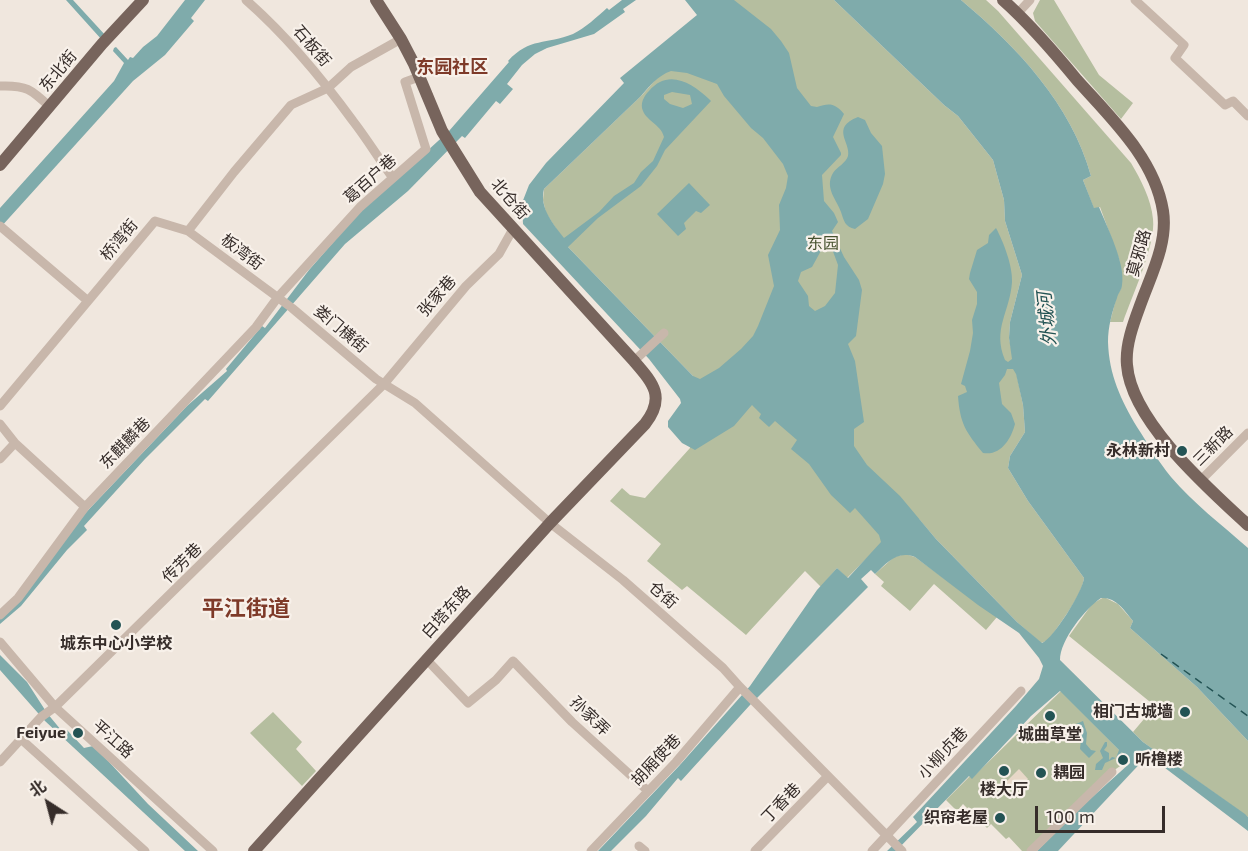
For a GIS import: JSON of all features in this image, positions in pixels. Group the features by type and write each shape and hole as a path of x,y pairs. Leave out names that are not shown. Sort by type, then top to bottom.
{"main road":[{"name":"东北街","path":"0,165 143,0"},
{"name":"北仓街","path":"376,0 401,39 442,130 480,192 638,357 656,394"},
{"name":"莫邪路","path":"1003,0 1018,13 1132,144 1156,187 1163,211 1164,230 1160,251 1131,334 1127,353 1128,375 1138,399 1161,436 1200,480 1248,525"},
{"name":"白塔东路","path":"254,851 550,523 647,421 654,407 656,394"}],"street":[{"name":"石板街","path":"246,0 271,22 302,55 355,123 393,178"},
{"path":"1018,13 1030,0"},
{"path":"1135,0 1184,45 1175,58 1225,105 1233,101 1248,116"},
{"path":"188,231 291,105 328,88 351,67 401,39"},
{"name":"葛百户巷","path":"281,299 360,207 426,149 405,82 418,77"},
{"path":"0,86 23,86 33,91 50,106"},
{"name":"桥湾街","path":"0,406 155,221 188,231"},
{"path":"2,228 88,301"},
{"name":"张家巷","path":"384,384 466,286 499,254 513,229"},
{"name":"板湾街","path":"188,231 281,299"},
{"name":"娄门横街","path":"281,299 384,384"},
{"name":"东麒麟巷","path":"0,615 18,598 85,507 281,299"},
{"path":"638,357 662,334"},
{"name":"仓街","path":"384,384 415,403 550,523 623,580 723,668 741,689 902,851"},
{"name":"传芳巷","path":"0,762 48,712 384,384"},
{"path":"0,424 15,443 85,507"},
{"name":"三新路","path":"1200,480 1248,433"},
{"path":"0,459 15,443"},
{"name":"平江路","path":"0,642 48,712 213,851"},
{"name":"孙家弄","path":"426,659 468,703 496,680 513,661 572,722 648,791"},
{"name":"胡厢使巷","path":"591,851 741,689"},
{"name":"小柳贞巷","path":"872,851 1021,691"},
{"path":"22,740 145,851"},
{"path":"1031,851 1112,772"},
{"name":"丁香巷","path":"756,851 828,776"}],"green space":[{"name":"东园","path":"725,0 834,0 958,116 993,160 1004,200 1005,221 1022,275 1010,322 1009,338 1023,405 1025,432 1010,456 1008,468 1028,501 1084,578 1075,601 1049,640 1041,643 1017,622 919,519 879,546 847,578 837,568 821,587 805,571 746,635 687,586 682,590 647,561 661,544 610,501 622,488 630,495 645,498 690,448 693,376 568,247 546,213 543,200 544,189 643,94"},
{"path":"961,0 986,0 998,11 1131,163 1142,183 1152,212 1153,230 1147,256 1123,322 1110,322 1117,295 1121,289 1119,259 1100,207 1094,209 1083,180 1091,176 1070,125 1056,101 1021,57"},
{"path":"1040,0 1054,0 1099,75 1133,103 1121,119 1035,21 1033,13"},
{"path":"905,554 915,557 997,617 986,630 934,584 910,611 881,586 884,582 875,574 894,557"},
{"name":"相门古城墙","path":"1104,597 1118,604 1133,621 1130,628 1197,687 1248,741 1248,817 1143,742 1133,732 1155,706 1069,636 1092,604"},
{"name":"耦园","path":"1061,691 1129,760 1113,771 1027,851 1022,851 1009,837 1006,839 991,824 987,828 963,804 957,811 946,800 970,776 972,778"},
{"path":"273,712 302,742 296,749 316,771 302,786 250,733"}],"shaded area":[{"path":"1019,769 1028,779 1014,791 1006,782"}],"water":[{"path":"66,0 73,0 106,36 102,40"},
{"path":"185,0 205,0 191,18 194,21 165,55 133,81 0,228 0,208 114,81 124,63 113,51 114,48 116,47 128,60 130,57 133,58 157,36"},
{"path":"622,0 636,0 623,9 625,12 594,34 547,48 522,65 507,84 513,89 500,104 496,101 465,138 462,136 408,191 345,244 208,401 205,399 145,459 84,526 87,530 67,550 21,606 0,624 0,618 74,525 187,406 227,371 226,369 262,326 265,328 309,270 357,215 449,131 508,61 516,53 531,45 573,34 607,8 609,10"},
{"name":"外城河","path":"685,0 734,0 771,29 781,41 789,53 797,88 811,106 832,105 844,114 833,137 841,155 822,175 824,201 838,222 832,231 844,257 859,280 862,290 856,336 848,344 855,361 864,422 854,429 854,446 867,465 900,496 936,539 1017,622 1042,643 1047,640 1067,614 1079,593 1084,578 1028,501 1008,468 1010,456 1025,432 1023,405 1013,369 1007,369 999,383 1002,404 1011,413 1015,424 1008,441 1000,449 983,453 965,427 959,406 958,396 967,392 965,386 961,384 970,351 973,333 972,320 977,304 977,292 969,279 970,273 977,250 988,243 989,235 996,228 1007,254 1012,276 1011,293 1000,339 1005,360 1008,362 1012,359 1009,338 1010,322 1022,275 1005,221 1004,200 993,160 958,116 834,0 961,0 1021,57 1056,101 1082,150 1091,176 1083,180 1094,208 1099,207 1121,267 1122,287 1112,314 1108,342 1113,376 1121,397 1157,459 1171,477 1198,505 1248,548 1248,741 1197,687 1130,628 1133,621 1119,605 1111,600 1101,598 1081,617 1064,643 1060,660 1143,742 1245,814 1248,817 1248,831 1148,755 1058,851 1037,851 1130,763 1128,756 1121,752 1123,756 1120,759 1116,758 1119,750 1060,691 1031,716 972,779 969,776 896,851 887,851 917,822 913,817 1039,679 1043,666 1019,633 915,557 903,555 893,559 875,574 871,570 861,579 868,587 750,705 681,781 678,778 646,816 611,851 598,851 679,766 750,686 817,590 837,568 848,578 881,542 879,535 855,508 850,513 831,495 809,464 791,449 797,440 775,421 769,427 759,418 761,414 752,405 734,426 695,450 682,443 668,427 668,421 681,403 680,399 649,359 523,224 522,203 529,185 546,163 624,83 620,78 697,15","holes":["671,71 687,73 717,84 751,128 763,138 783,164 788,176 779,205 780,230 768,255 774,286 758,326 753,336 741,349 719,368 700,379 693,376 568,247 598,218 641,186 657,166 665,150 711,101 688,83 680,80 664,80 656,84 645,96 642,108 664,137 653,161 641,172 634,183 614,196 599,212 564,238 548,215 543,202 544,189 662,76","672,92 690,95 692,104 683,108 670,104 664,99 664,95","828,238 838,265 835,293 825,306 815,311 809,306 808,296 798,281 801,272 812,267"]},
{"path":"858,117 865,120 871,133 882,146 885,174 868,219 855,229 845,223 830,184 833,173 848,156 843,130 850,121"},
{"path":"689,183 710,205 701,213 696,211 684,223 686,229 678,236 657,214"},
{"path":"0,655 27,682 61,730 67,730 84,748 93,746 97,749 148,804 198,851 185,851 45,721 0,670"},
{"path":"1083,721 1087,733 1086,744 1091,750 1096,751 1089,758 1080,749 1081,740 1075,727"},
{"path":"1105,742 1107,746 1104,750 1109,753 1109,760 1112,757 1116,758 1105,763 1102,770 1095,770 1096,764 1103,758 1100,751"}],"ferry route":[{"path":"1161,654 1248,716"}],"place":[{"name":"永林新村","path":"1182,451"},
{"name":"城东中心小学校","path":"116,625"},
{"name":"相门古城墙","path":"1185,712"},
{"name":"城曲草堂","path":"1050,716"},
{"name":"Feiyue","path":"78,733"},
{"name":"听橹楼","path":"1123,760"},
{"name":"楼大厅","path":"1004,771"},
{"name":"耦园","path":"1041,773"},
{"name":"织帘老屋","path":"1000,818"}],"district":[{"name":"东园社区","path":"452,67"},
{"name":"平江街道","path":"246,609"}]}
